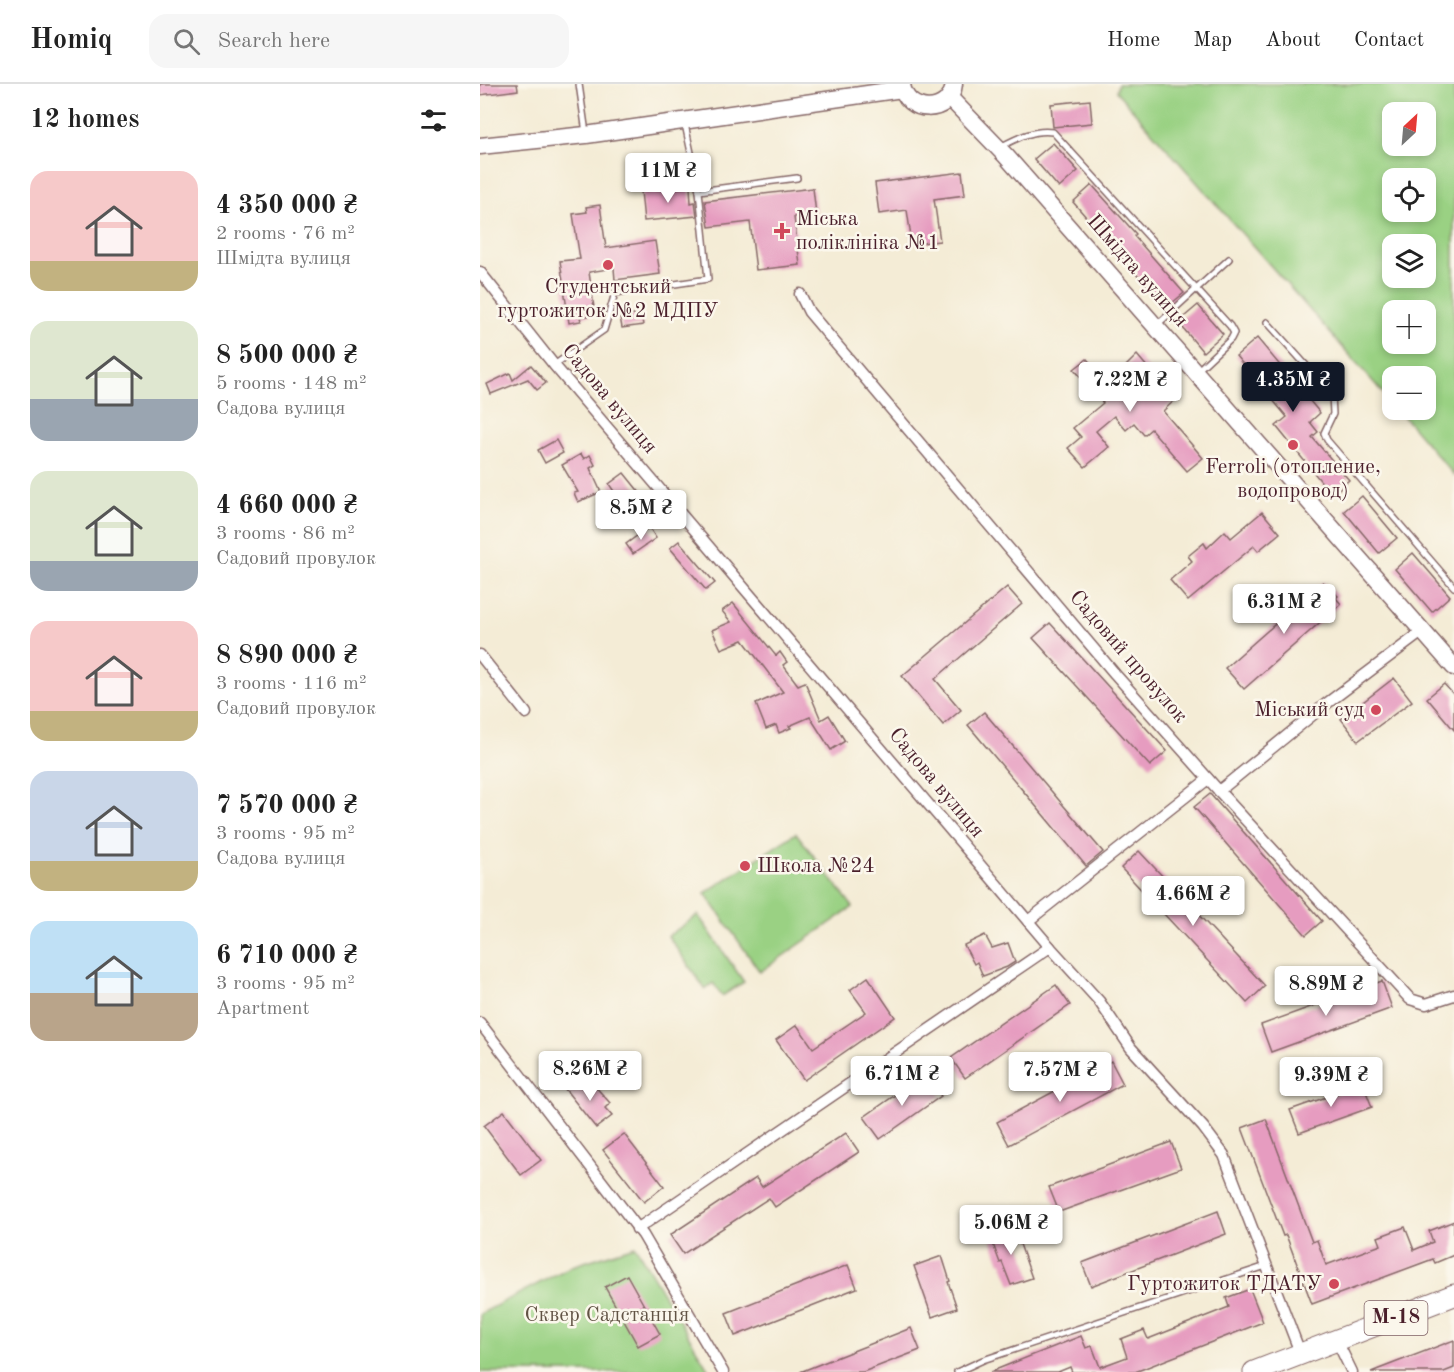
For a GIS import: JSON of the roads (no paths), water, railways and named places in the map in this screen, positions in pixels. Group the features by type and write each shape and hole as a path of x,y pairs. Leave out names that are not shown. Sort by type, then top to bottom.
{"highway":[{"name":"М-18","path":"1254,1372 1454,1295"}],"street":[{"path":"480,146 586,135 902,86 912,103 927,108 943,104 952,91"},
{"name":"Шмідта вулиця","path":"952,91 998,148 1454,667"},
{"name":"Садова вулиця","path":"480,272 554,365 1050,947 1100,1001 1131,1048 1203,1127 1224,1155 1301,1355"},
{"name":"Садовий провулок","path":"800,294 809,312 1115,674 1410,999 1426,1004 1454,995"},
{"path":"1219,791 1326,704 1423,631"},
{"path":"480,655 526,712"},
{"path":"1028,921 1208,779"},
{"path":"637,1229 1050,947"},
{"path":"481,1026 637,1229 723,1372"},
{"path":"1337,1341 1352,1372"}],"lane":[{"path":"579,84 586,135"},
{"path":"554,365 604,330 615,293 708,279 699,191 684,120"},
{"path":"998,148 1020,135 1044,131 1053,132 1230,326 1234,333 1231,339 1195,372"},
{"path":"699,191 797,178"},
{"path":"1155,326 1229,259"},
{"path":"1267,322 1332,394 1333,414 1324,433 1327,440 1454,587"},
{"path":"957,1372 983,1360 1266,1266"}],"place":[{"name":"Міська поліклініка №1","path":"782,231"},
{"name":"Студентський гуртожиток №2 МДПУ","path":"608,265"},
{"name":"Ferroli (отопление, водопровод)","path":"1293,445"},
{"name":"Міський суд","path":"1376,710"},
{"name":"Школа №24","path":"745,866"},
{"name":"Гуртожиток ТДАТУ","path":"1334,1284"}],"park label":[{"name":"Сквер Садстанція","path":"607,1315"}]}
